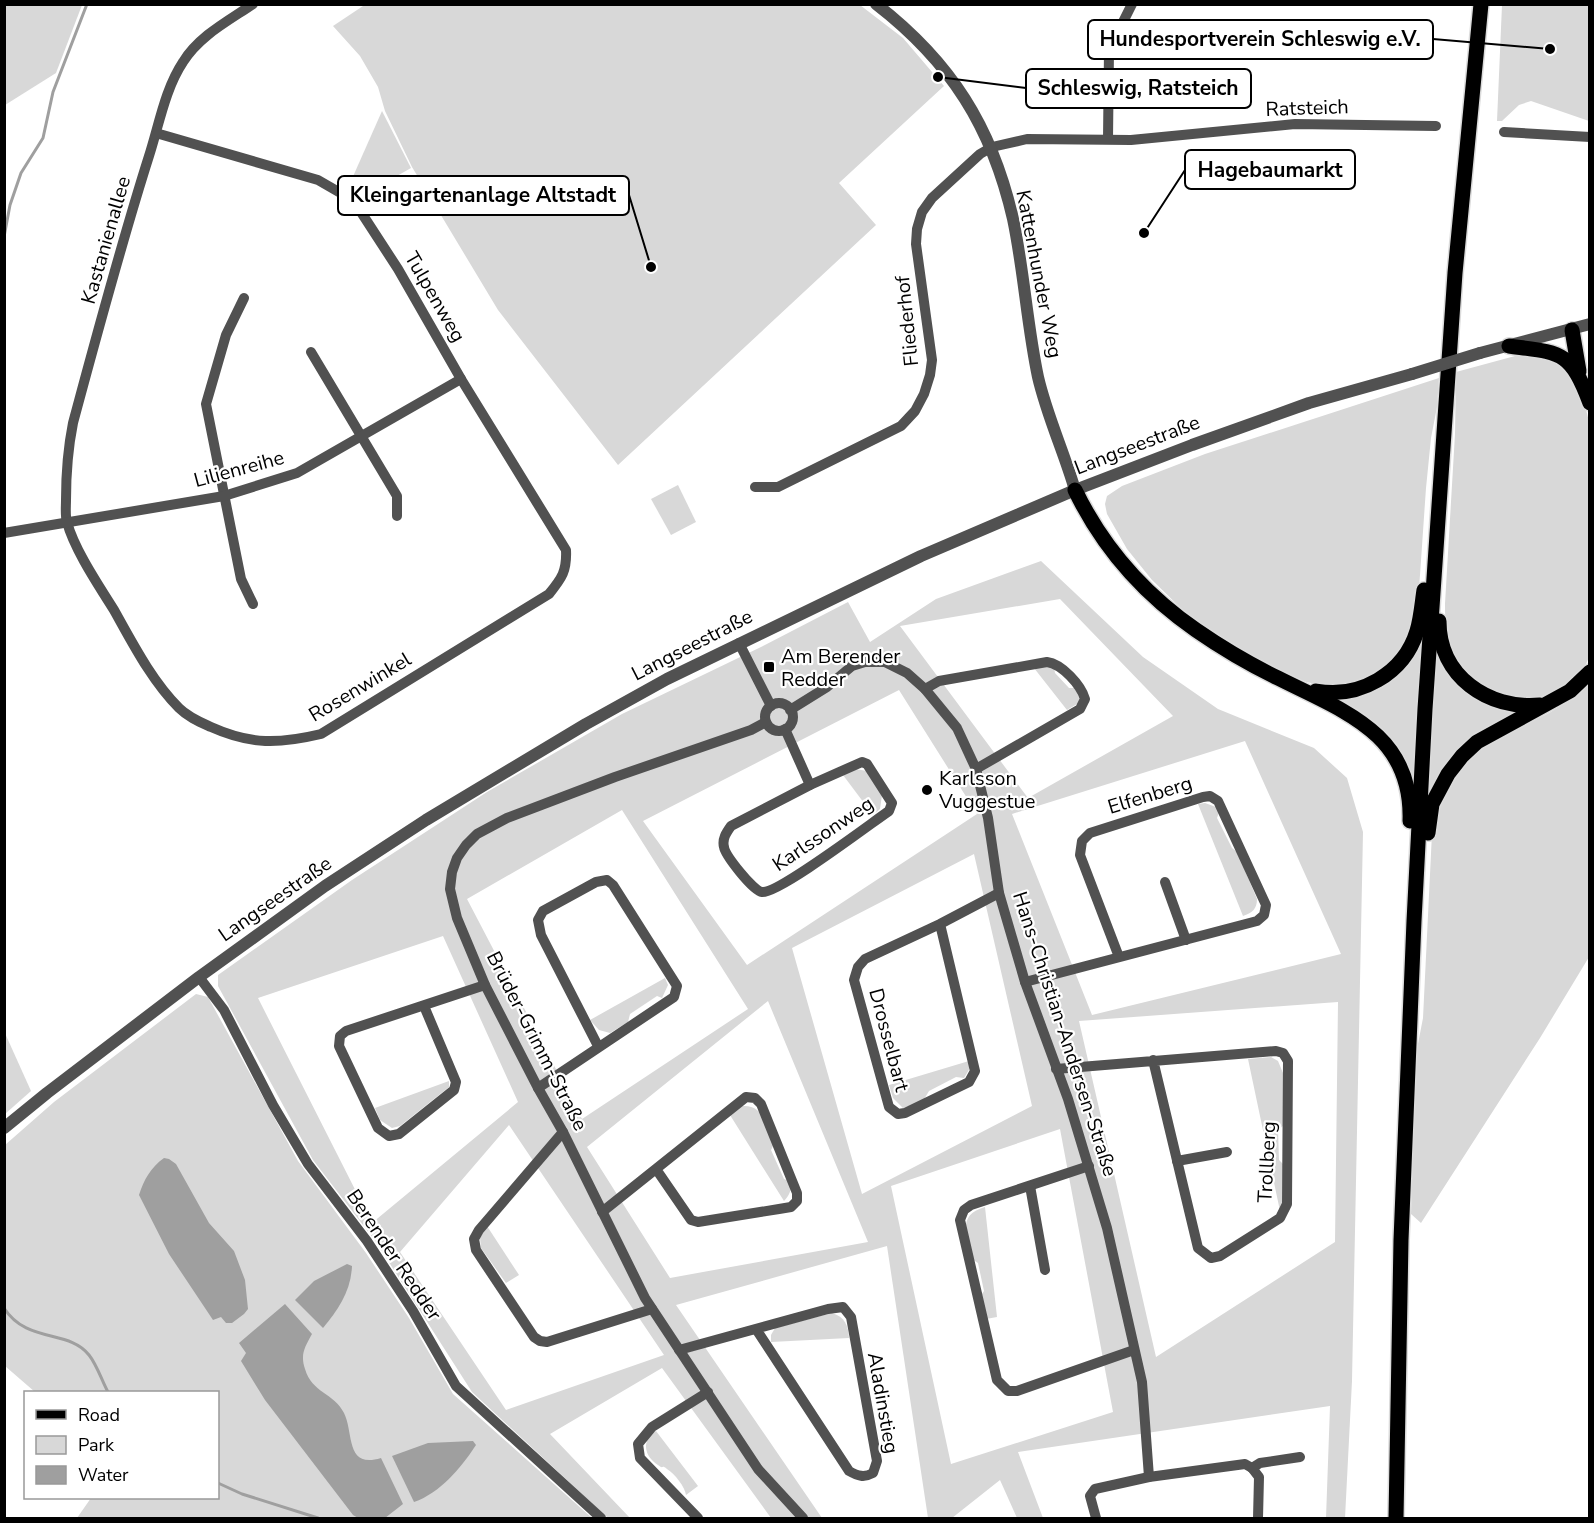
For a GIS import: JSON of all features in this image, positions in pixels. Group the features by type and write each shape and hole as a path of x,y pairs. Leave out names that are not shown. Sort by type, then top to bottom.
{"main road":[{"path":"1396,1518 1401,1240 1415,901 1436,528 1455,273 1481,4"},
{"path":"1572,330 1580,376 1590,403"},
{"path":"1509,346 1548,351 1569,360 1580,376"},
{"path":"1075,490 1086,514 1112,551 1162,605 1236,657 1343,709 1369,726 1393,756 1406,782 1410,808 1408,879 1415,901"},
{"path":"1302,689 1329,694 1347,691 1374,684 1393,670 1417,632 1430,547 1436,528"},
{"path":"1436,528 1440,548 1439,638 1451,665 1467,684 1483,695 1503,703 1524,706 1549,704"},
{"path":"1414,921 1425,891 1428,825 1432,804 1448,774 1477,742 1570,691 1590,672"}],"street":[{"name":"Kastanienallee","path":"66,522 68,446 73,423 116,264 171,85 183,61 196,45 253,4"},
{"name":"Kattenhunder Weg","path":"876,4 902,24 939,62 972,108 992,147 1012,219 1038,377 1075,490"},
{"path":"1108,139 1109,50 1132,4"},
{"name":"Ratsteich","path":"992,147 1028,139 1148,139 1295,124 1436,126"},
{"path":"1504,132 1590,137"},
{"name":"Tulpenweg","path":"156,133 318,180 344,195 359,209 566,550 566,565 562,578 549,594"},
{"name":"Fliederhof","path":"755,487 778,487 901,426 915,411 924,394 932,360 916,244 917,229 922,212 932,198 980,154 992,147"},
{"path":"244,298 226,335 206,404 241,579 253,604"},
{"name":"Langseestraße","path":"4,1128 199,977 325,886 426,820 586,724 667,679 921,556 1075,490 1192,445 1309,403 1480,353 1590,324"},
{"path":"311,352 397,496 397,516"},
{"name":"Lilienreihe","path":"4,533 224,496 297,473 461,379"},
{"name":"Rosenwinkel","path":"66,522 82,556 167,695 182,711 201,722 226,734 247,740 291,741 321,734 549,594"},
{"path":"739,643 771,706"},
{"name":"Hans-Christian-Andersen-Straße","path":"790,710 827,687 852,666 865,662 885,662 896,666 925,689 957,728 976,769 988,818 999,893 1024,982 1089,1166 1107,1228 1142,1382 1149,1478"},
{"path":"925,689 939,681 1047,662 1055,663 1083,691 1085,699 1080,709 976,769"},
{"path":"784,705 790,710 791,723 785,729 776,731 768,726 766,713 771,706 784,705"},
{"name":"Brüder-Grimm-Straße","path":"766,722 751,730 615,777 507,818 477,834 466,845 457,858 450,889 457,918 485,985 563,1132 652,1309 758,1468 802,1518"},
{"path":"785,729 810,785"},
{"name":"Karlssonweg","path":"862,762 867,764 892,803 889,811 792,878 772,890 761,892 752,887 723,849 724,836 731,826 810,785 862,762"},
{"name":"Elfenberg","path":"1024,982 1257,921 1264,915 1266,905 1218,801 1210,796 1090,833 1082,841 1080,855 1119,957"},
{"path":"538,1088 674,997 677,986 613,885 607,880 596,882 543,911 538,920 541,935 598,1046"},
{"path":"1165,882 1186,940"},
{"name":"Drosselbart","path":"940,924 975,1071 969,1082 905,1113 898,1114 889,1107 854,980 858,967 865,959 999,893"},
{"name":"Berender Redder","path":"199,977 224,1010 273,1105 309,1164 373,1251 413,1311 456,1386 601,1518"},
{"path":"424,1006 456,1082 454,1090 399,1134 389,1136 378,1128 339,1046 340,1036 346,1031 485,985"},
{"name":"Trollberg","path":"1056,1069 1153,1060 1276,1051 1283,1053 1288,1061 1287,1204 1280,1218 1220,1256 1211,1258 1198,1248 1153,1060"},
{"path":"602,1212 746,1097 755,1098 761,1104 797,1193 797,1201 791,1207 698,1222 691,1220 656,1169"},
{"path":"563,1132 478,1230 474,1239 476,1250 534,1337 540,1341 547,1342 652,1309"},
{"name":"Trollberg","path":"1177,1161 1227,1152"},
{"path":"1089,1166 971,1205 964,1210 960,1220 997,1380 1008,1391 1017,1391 1134,1350"},
{"path":"1029,1186 1046,1270"},
{"name":"Aladinstieg","path":"679,1350 828,1309 843,1307 851,1317 877,1461 873,1473 858,1476 849,1471 756,1329"},
{"path":"698,1518 640,1458 638,1444 652,1427 708,1392"},
{"path":"1252,1468 1260,1463 1300,1457"},
{"path":"1096,1518 1090,1496 1095,1488 1245,1464 1252,1468 1259,1477 1258,1518"}],"green space":[{"path":"5,4 82,5 56,73 5,105"},
{"path":"366,4 860,5 903,38 944,86 839,183 876,225 618,465 498,310 412,167 385,111 378,87 360,56 333,26"},
{"path":"1502,5 1589,5 1589,121 1531,101 1519,105 1502,121 1497,121"},
{"path":"382,111 411,168 367,193 351,181"},
{"path":"1515,356 1548,356 1565,366 1576,383 1589,421 1589,656 1583,669 1564,685 1530,700 1513,699 1494,693 1477,683 1463,670 1450,648 1445,611 1455,434 1456,372"},
{"path":"1439,378 1426,488 1418,604 1404,649 1371,680 1332,687 1306,682 1240,652 1196,623 1152,580 1127,549 1107,514 1105,504 1107,496 1122,486 1205,454"},
{"path":"678,485 696,522 671,535 651,499"},
{"path":"1041,561 1143,657 1218,709 1314,748 1347,778 1363,832 1352,1381 1345,1518 1326,1518 1330,1406 1018,1452 1043,1518 1017,1518 1000,1480 952,1518 928,1518 887,1246 676,1305 822,1518 771,1518 662,1368 550,1434 630,1518 608,1518 472,1392 376,1242 313,1160 218,986 218,975 352,880 487,792 622,714 848,602 870,642 936,599","holes":["1060,599 1173,716 1028,798 900,626","899,690 977,814 747,965 643,821","1245,741 1341,954 1092,1015 1012,814","622,810 748,1009 582,1119 467,899","974,854 1032,1106 862,1194 792,948","443,936 518,1102 372,1223 258,998","768,1001 868,1242 670,1278 587,1147","1338,1002 1335,1242 1156,1357 1079,1021","509,1125 664,1355 506,1410 400,1252","1060,1129 1113,1412 951,1464 891,1186"]},
{"path":"1424,635 1415,796 1410,780 1329,698 1362,693 1387,682 1407,663"},
{"path":"1436,641 1447,667 1528,711 1474,739 1429,798"},
{"path":"1054,667 1055,673 1069,688 1075,688 1080,700 1077,704 1067,710 1034,668"},
{"path":"1589,683 1589,957 1540,1038 1421,1223 1411,1214 1416,1054 1423,1018 1432,833 1441,798 1464,762 1479,750 1494,740 1549,713 1573,698"},
{"path":"855,769 867,771 882,795 880,809 873,815 843,775"},
{"path":"1205,803 1216,807 1219,812 1217,818 1232,848 1237,852 1257,899 1253,910 1243,916 1198,804"},
{"path":"665,978 668,985 662,998 657,996 630,1014 628,1022 610,1033 599,1030 590,1020"},
{"path":"196,994 208,997 298,1161 366,1253 409,1318 453,1394 592,1518 77,1518 90,1499 219,1499 219,1391 34,1391 5,1366 5,1145 54,1102"},
{"path":"4,1031 31,1091 5,1114 4,1114"},
{"path":"1271,1057 1278,1061 1283,1073 1283,1126 1278,1130 1279,1160 1283,1164 1282,1208 1280,1211 1248,1059"},
{"path":"969,1061 970,1068 964,1078 956,1077 929,1091 923,1101 903,1108 893,1098 889,1085"},
{"path":"449,1081 449,1087 400,1126 392,1128 380,1120 375,1108"},
{"path":"742,1106 755,1109 767,1124 774,1144 771,1150 784,1179 790,1181 790,1192 784,1201 730,1115"},
{"path":"985,1207 997,1317 986,1319 982,1294 984,1291 978,1263 972,1259 966,1235 970,1215"},
{"path":"487,1226 519,1275 506,1283 481,1248 480,1238"},
{"path":"832,1313 845,1322 849,1338 771,1342 771,1335 775,1328"},
{"path":"656,1431 698,1486 686,1495 676,1477 653,1461 647,1453 646,1443"}],"water":[{"path":"164,1158 176,1164 209,1223 234,1251 245,1280 248,1309 232,1323 226,1323 221,1317 213,1320 169,1254 139,1195 148,1175"},
{"path":"347,1264 352,1266 346,1292 339,1307 323,1328 295,1300 314,1281"},
{"path":"285,1304 312,1334 303,1355 308,1377 340,1406 347,1421 356,1454 369,1460 381,1458 403,1504 385,1518 358,1518 353,1515 265,1400 241,1361 246,1353 239,1343"},
{"path":"473,1441 476,1445 449,1479 433,1493 414,1502 392,1456 428,1443"}],"waterway":[{"path":"4,237 10,205 21,173 43,138 53,92 87,4"},
{"path":"4,1308 24,1327 81,1347 92,1359 108,1391"},
{"path":"219,1483 242,1494 318,1518"}],"place":[{"name":"Hundesportverein Schleswig e.V.","path":"1550,49"},
{"name":"Schleswig, Ratsteich","path":"938,77"},
{"name":"Hagebaumarkt","path":"1144,233"},
{"name":"Kleingartenanlage Altstadt","path":"651,267"},
{"name":"Am Berender Redder","path":"769,667"},
{"name":"Karlsson Vuggestue","path":"927,790"}]}
